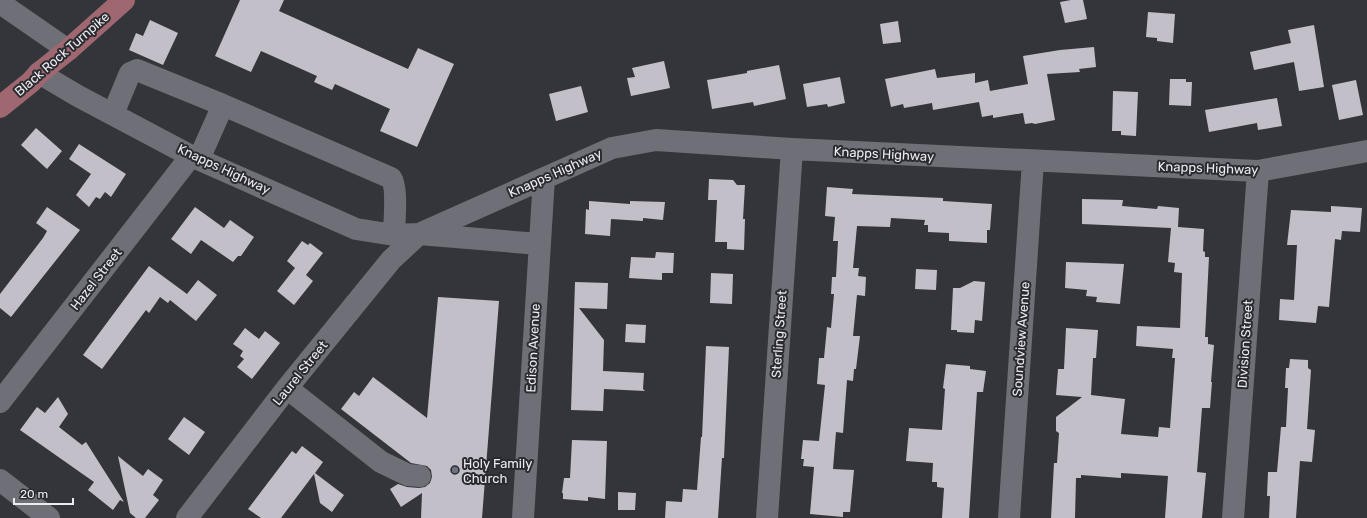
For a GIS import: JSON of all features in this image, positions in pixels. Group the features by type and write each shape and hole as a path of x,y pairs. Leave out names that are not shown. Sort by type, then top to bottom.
{"main road":[{"name":"Black Rock Turnpike","path":"0,107 31,82 39,73 68,50 124,0"}],"street":[{"path":"0,3 68,50"},
{"path":"113,114 130,73 137,70 391,178 394,181 395,190 394,235"},
{"name":"Knapps Highway","path":"39,73 195,158 356,228 394,235 419,234 539,244"},
{"name":"Hazel Street","path":"0,402 195,158 223,106"},
{"name":"Knapps Highway","path":"419,234 612,148 656,140 792,150 1258,171 1367,151"},
{"name":"Sterling Street","path":"767,518 792,150"},
{"name":"Soundview Avenue","path":"1009,518 1033,161"},
{"name":"Division Street","path":"1233,518 1258,171"},
{"name":"Edison Avenue","path":"523,518 544,178"},
{"name":"Laurel Street","path":"187,518 287,388 391,260 419,234"},
{"path":"287,388 382,462 408,475 420,476"},
{"path":"0,480 49,518"}],"building":[{"path":"240,0 284,0 279,11 408,69 418,48 454,64 417,147 380,131 390,109 335,84 332,90 314,82 317,76 261,51 251,72 215,56"},
{"path":"1083,0 1087,19 1065,23 1060,2"},
{"path":"1148,12 1175,14 1173,43 1157,41 1157,38 1146,37"},
{"path":"150,20 178,33 163,65 129,50 136,33 143,36"},
{"path":"898,21 901,42 883,44 880,24"},
{"path":"1314,25 1324,87 1299,91 1294,62 1254,70 1250,52 1291,43 1288,30"},
{"path":"1094,47 1096,67 1079,69 1080,72 1047,74 1055,120 1035,124 1025,124 1023,113 993,118 993,115 982,117 979,102 933,110 932,103 904,108 903,104 891,107 885,79 935,69 937,78 975,73 975,83 988,80 990,91 1028,84 1023,56 1060,50"},
{"path":"664,61 670,88 631,96 627,78 635,77 632,68"},
{"path":"779,65 786,99 754,106 753,102 712,109 707,80 747,73 747,71"},
{"path":"840,77 845,103 828,107 827,104 807,107 803,84"},
{"path":"1170,79 1186,79 1186,82 1192,82 1191,106 1169,105"},
{"path":"1356,80 1363,115 1339,120 1332,85"},
{"path":"581,86 588,112 556,121 549,94"},
{"path":"1113,91 1138,92 1136,136 1121,135 1121,131 1112,131"},
{"path":"1277,98 1282,126 1258,130 1257,123 1209,132 1205,110"},
{"path":"36,128 62,151 47,169 21,145"},
{"path":"79,144 126,174 111,197 105,192 100,199 96,197 89,207 76,195 91,174 69,159"},
{"path":"709,179 733,180 737,185 745,185 743,219 745,219 744,250 727,249 727,242 715,242 717,200 708,200"},
{"path":"827,187 853,189 852,194 943,198 943,201 992,204 990,230 987,230 987,243 949,241 949,233 928,232 928,225 924,225 925,220 891,218 890,227 857,226 853,268 859,268 858,276 866,277 865,296 857,295 853,336 860,336 856,369 854,369 853,381 847,380 843,433 836,432 833,469 854,470 850,512 843,512 843,517 810,514 814,467 803,466 804,459 801,459 803,440 819,441 825,385 817,384 819,358 824,358 827,327 831,328 834,294 831,294 832,277 836,277 838,241 833,241 835,217 825,216"},
{"path":"1082,199 1123,200 1122,206 1157,209 1158,206 1179,208 1178,227 1204,229 1203,251 1205,252 1205,257 1209,257 1205,337 1208,337 1208,344 1214,345 1210,408 1202,408 1197,472 1206,473 1202,518 1165,518 1168,476 1121,473 1121,478 1081,475 1081,478 1076,478 1075,518 1051,518 1054,463 1057,463 1059,433 1056,431 1056,417 1082,397 1056,395 1058,369 1064,369 1066,328 1098,330 1096,358 1093,358 1091,395 1125,399 1121,434 1158,437 1159,427 1170,428 1175,358 1172,358 1173,349 1136,346 1137,326 1180,328 1182,273 1174,272 1175,263 1168,262 1171,228 1082,224"},
{"path":"589,201 630,204 630,201 665,202 663,220 643,218 643,221 611,219 610,236 585,234 586,209 589,210"},
{"path":"1331,206 1362,208 1360,232 1342,231 1341,240 1335,239 1329,307 1318,306 1316,323 1279,320 1280,299 1294,300 1297,245 1287,245 1291,210 1331,212"},
{"path":"47,207 80,230 11,317 0,308 0,294 47,231 36,223"},
{"path":"195,207 224,228 230,220 254,237 241,256 238,256 233,262 201,240 191,254 171,239"},
{"path":"302,241 308,245 310,243 323,253 306,275 313,281 294,305 277,291 295,268 287,261"},
{"path":"656,252 674,253 673,273 662,273 662,280 629,278 631,257 655,258"},
{"path":"1066,262 1124,264 1120,304 1096,302 1097,297 1086,296 1087,290 1065,288"},
{"path":"149,266 187,294 198,280 217,295 196,321 170,300 168,303 160,297 149,313 146,310 102,369 83,355"},
{"path":"916,269 937,270 936,290 915,289"},
{"path":"711,273 733,274 732,304 710,303"},
{"path":"974,281 985,282 982,321 975,320 974,333 957,332 957,330 951,330 953,288 960,288"},
{"path":"575,282 608,283 607,309 579,308 604,340 603,371 644,373 643,389 645,391 604,389 603,411 571,410"},
{"path":"438,297 499,301 482,518 421,518 422,493 401,507 390,489 398,484 407,487 425,487 430,483 432,477 431,470 427,466 411,463 341,409 354,392 359,396 373,377 427,418"},
{"path":"626,324 646,325 645,343 625,342"},
{"path":"245,328 259,339 265,331 280,343 252,379 237,367 244,359 240,356 243,351 233,344"},
{"path":"706,346 729,347 724,458 722,458 718,518 665,518 666,501 682,502 683,489 697,490 702,437"},
{"path":"1290,359 1308,360 1308,368 1311,370 1307,429 1315,430 1312,462 1300,461 1296,518 1269,518 1270,496 1267,496 1268,472 1277,472 1281,427 1286,427 1288,388 1285,388 1286,368 1289,368"},
{"path":"946,364 970,366 970,369 986,371 983,392 977,392 969,518 942,518 944,488 937,487 937,482 932,482 933,463 906,461 909,428 942,430 945,389 943,388"},
{"path":"58,397 68,414 59,427 82,445 86,442 124,502 120,500 113,510 88,490 94,482 20,430 37,407 45,413"},
{"path":"184,417 205,432 189,455 168,439"},
{"path":"572,440 607,441 605,499 588,497 588,501 563,499 562,493 564,478 570,478"},
{"path":"302,446 323,462 315,473 344,495 332,512 320,503 314,474 281,518 261,518 248,509 292,451 296,454"},
{"path":"118,456 143,476 148,469 163,480 153,495 159,500 145,518 136,518 130,513"},
{"path":"618,492 636,493 635,510 618,510"}],"place":[{"name":"Holy Family Church","path":"455,470"}]}
